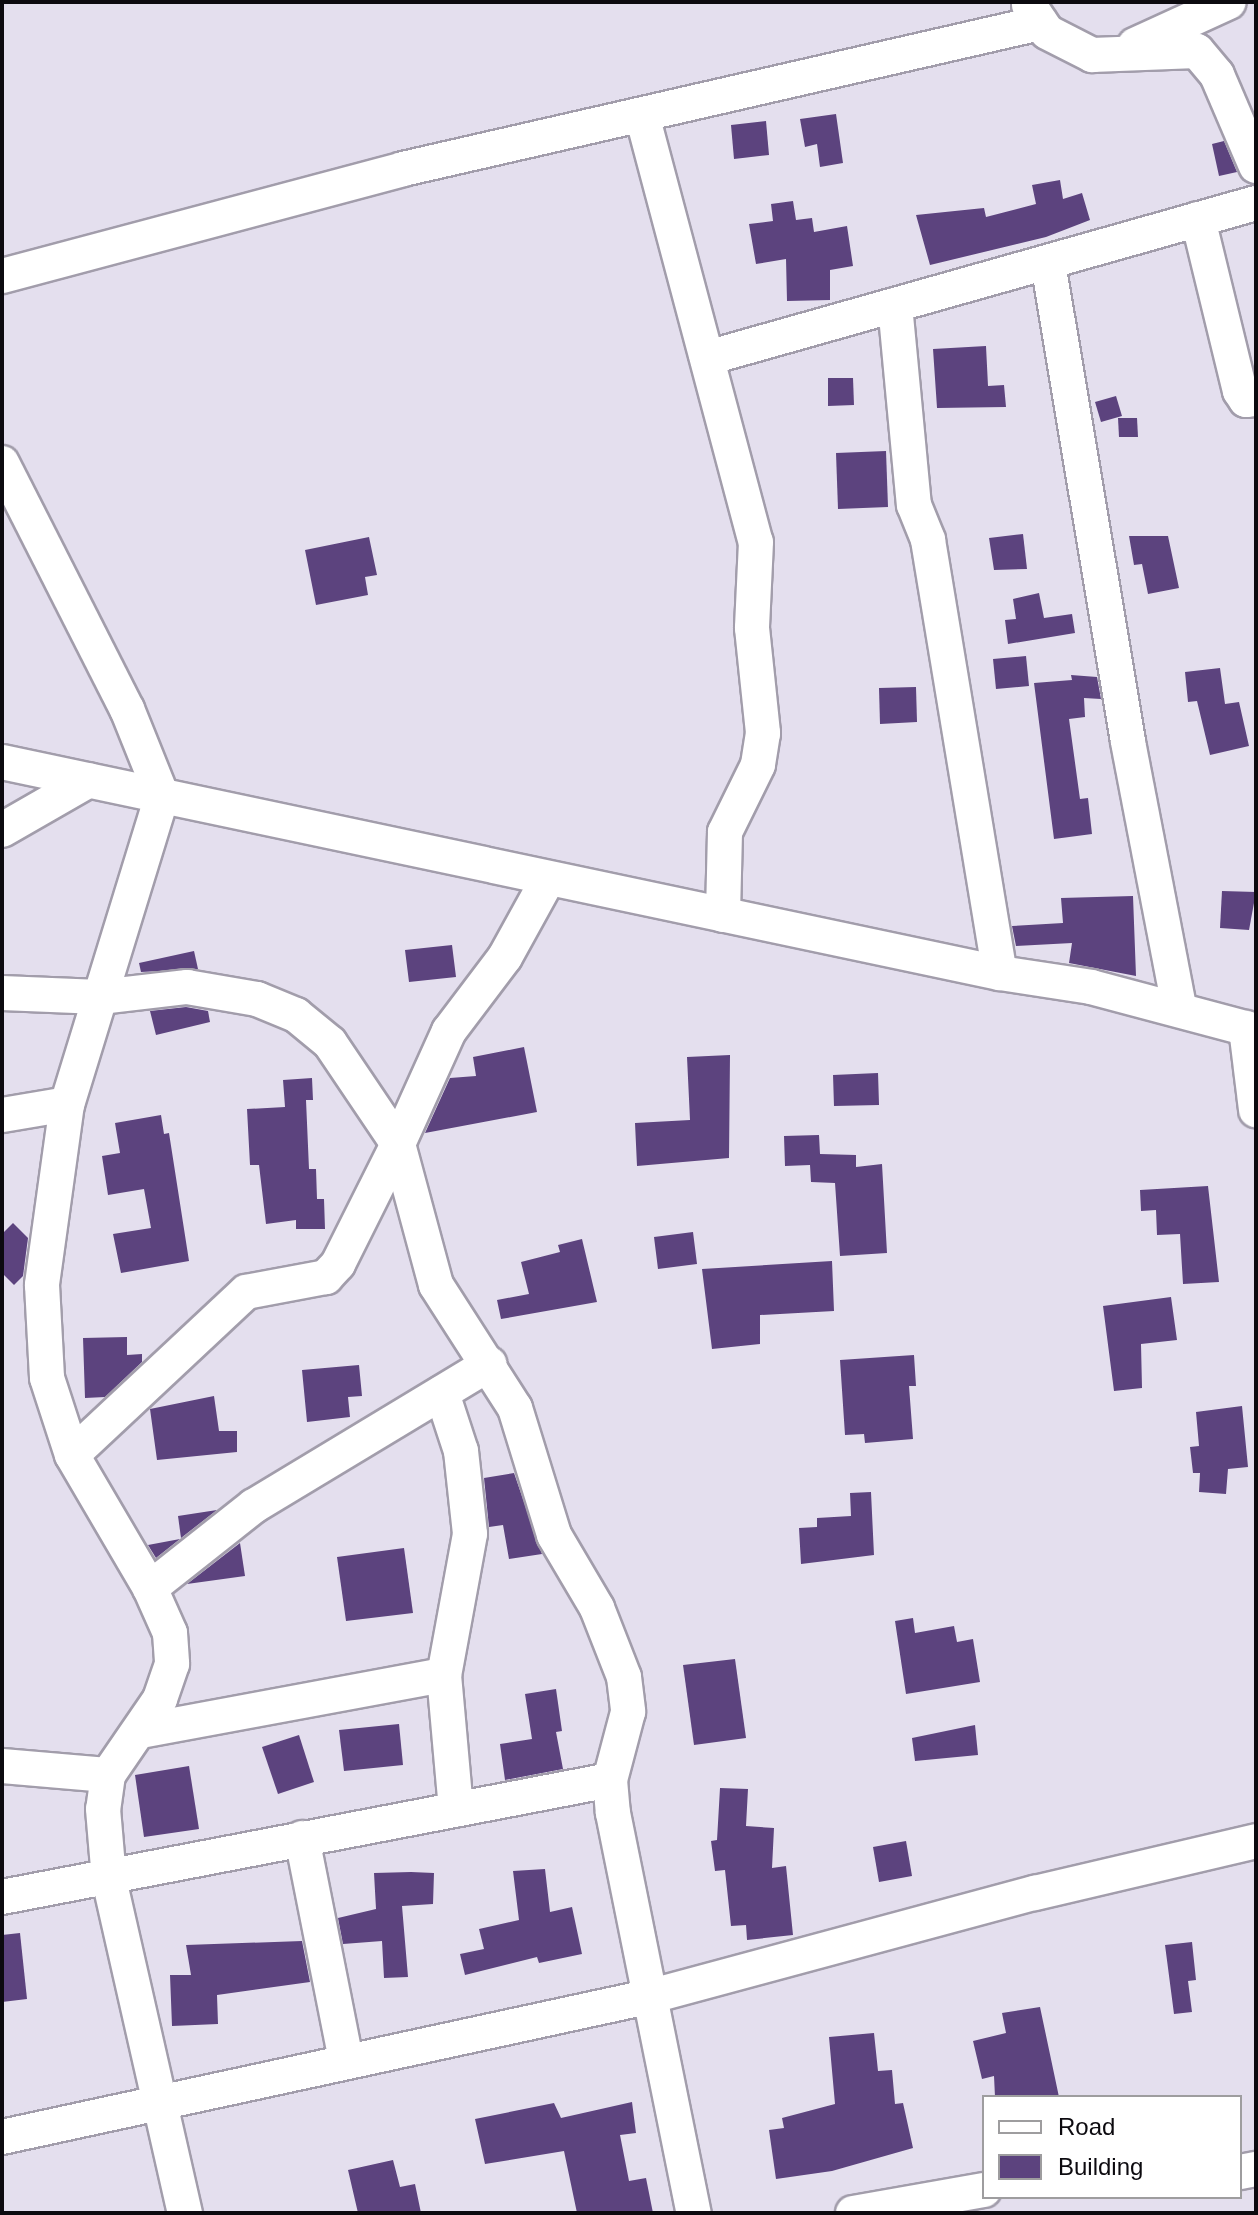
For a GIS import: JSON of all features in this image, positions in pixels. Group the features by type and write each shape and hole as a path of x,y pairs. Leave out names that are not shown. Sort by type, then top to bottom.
{"street":[{"path":"1113,55 1229,2"},
{"path":"2,276 403,169 642,115 1034,12 1069,47 1113,55 1197,51 1217,75 1256,166"},
{"path":"642,115 756,542 752,628 763,733 750,785 725,832 723,915"},
{"path":"707,358 1256,203"},
{"path":"1198,219 1240,391 1246,400 1256,399"},
{"path":"1048,263 1122,712 1179,1007"},
{"path":"895,305 914,505 928,540 1000,973"},
{"path":"2,463 127,709 162,796 67,1104 42,1285 47,1378 72,1455 150,1588 170,1633 172,1664 141,1731 108,1775 103,1809 109,1879 163,2101 185,2213"},
{"path":"2,762 548,879 1179,1007 1251,1029 1256,1110"},
{"path":"2,830 89,780"},
{"path":"72,1455 246,1292 326,1277 338,1264 398,1144 449,1031 505,957 548,879"},
{"path":"2,993 100,997 187,987 222,991 296,1015 330,1043 398,1144 436,1285 515,1408 554,1535 597,1608 624,1677 628,1712 610,1780 694,2213"},
{"path":"2,1115 67,1104"},
{"path":"150,1588 254,1506 489,1364"},
{"path":"442,1393 461,1451 470,1534 444,1675 456,1809"},
{"path":"141,1731 444,1675"},
{"path":"2,1766 108,1775"},
{"path":"2,1897 109,1879 302,1838 610,1780"},
{"path":"302,1838 346,2061"},
{"path":"2,2137 652,1996 1035,1893 1256,1841"},
{"path":"853,2213 982,2190"}],"building":[{"path":"836,114 843,163 820,167 817,144 805,147 800,119"},
{"path":"766,121 769,155 734,159 731,125"},
{"path":"1224,141 1237,172 1219,176 1212,144"},
{"path":"1060,180 1063,199 1082,193 1090,220 1046,237 930,265 916,215 984,208 986,217 1036,204 1032,185"},
{"path":"793,201 796,220 812,218 814,232 847,226 853,266 830,270 830,300 787,301 786,259 756,264 749,224 773,221 771,204"},
{"path":"986,346 988,386 1004,385 1006,407 937,408 933,349"},
{"path":"828,378 853,378 854,405 828,406"},
{"path":"1116,396 1122,416 1101,422 1095,402"},
{"path":"1118,418 1137,418 1138,437 1119,437"},
{"path":"886,451 888,507 838,509 836,453"},
{"path":"1023,534 1027,569 994,570 989,538"},
{"path":"1129,536 1168,536 1179,588 1148,594 1142,564 1134,565"},
{"path":"369,537 377,575 365,577 368,595 316,605 305,550"},
{"path":"1039,593 1044,618 1072,614 1075,633 1008,644 1005,620 1016,619 1013,599"},
{"path":"1026,656 1029,686 996,689 993,659"},
{"path":"1220,668 1225,704 1239,702 1249,746 1210,755 1197,701 1188,702 1185,672"},
{"path":"1071,675 1097,677 1101,699 1084,698 1085,717 1069,719 1080,799 1088,798 1092,834 1054,839 1034,683 1072,680"},
{"path":"916,687 917,722 880,724 879,688"},
{"path":"1222,891 1256,892 1249,930 1220,928"},
{"path":"1133,896 1136,976 1069,963 1072,943 1016,946 1012,926 1063,923 1061,898"},
{"path":"452,945 456,977 409,982 405,950"},
{"path":"194,951 198,969 141,972 139,963"},
{"path":"186,1007 208,1011 210,1022 156,1035 150,1011"},
{"path":"524,1047 537,1112 425,1133 450,1078 476,1076 473,1057"},
{"path":"730,1055 729,1158 637,1166 635,1123 690,1120 687,1057"},
{"path":"878,1073 879,1105 834,1106 833,1075"},
{"path":"312,1078 313,1100 306,1100 309,1169 316,1169 317,1199 324,1199 325,1229 296,1229 296,1220 266,1224 259,1165 250,1165 247,1109 285,1107 283,1080"},
{"path":"161,1115 164,1134 169,1133 189,1261 121,1273 113,1234 151,1228 144,1189 108,1195 102,1156 120,1153 115,1123"},
{"path":"819,1135 820,1154 856,1155 856,1167 882,1164 887,1253 840,1256 835,1183 811,1182 810,1165 785,1166 784,1136"},
{"path":"1208,1186 1219,1282 1183,1284 1180,1234 1157,1235 1156,1210 1141,1211 1140,1190"},
{"path":"13,1223 28,1238 23,1276 14,1285 2,1273 2,1234"},
{"path":"693,1232 697,1264 658,1269 654,1237"},
{"path":"582,1239 597,1302 501,1319 497,1300 529,1294 521,1262 560,1252 558,1245"},
{"path":"832,1261 834,1311 760,1315 760,1344 712,1349 702,1269"},
{"path":"1171,1297 1177,1340 1141,1344 1142,1388 1114,1391 1103,1306"},
{"path":"127,1337 127,1355 142,1354 142,1362 105,1397 85,1398 83,1338"},
{"path":"914,1355 916,1386 909,1386 913,1439 865,1443 864,1434 845,1435 840,1360"},
{"path":"359,1365 362,1396 348,1397 350,1417 307,1422 302,1370"},
{"path":"214,1396 219,1431 237,1431 237,1452 157,1460 150,1409"},
{"path":"1242,1406 1248,1467 1228,1469 1226,1494 1199,1492 1200,1473 1193,1473 1190,1447 1199,1446 1196,1412"},
{"path":"514,1473 542,1554 509,1559 503,1525 489,1527 484,1478"},
{"path":"871,1492 874,1555 801,1564 799,1528 817,1527 817,1518 851,1516 850,1493"},
{"path":"217,1510 181,1538 178,1516"},
{"path":"180,1539 156,1558 148,1545"},
{"path":"240,1543 245,1576 187,1584"},
{"path":"404,1548 413,1613 346,1621 337,1557"},
{"path":"913,1618 915,1633 954,1626 957,1642 973,1639 980,1682 906,1694 895,1621"},
{"path":"735,1659 746,1738 694,1745 683,1665"},
{"path":"556,1689 562,1731 556,1732 563,1769 505,1780 500,1744 532,1739 525,1694"},
{"path":"399,1724 403,1765 344,1771 339,1730"},
{"path":"975,1725 978,1755 915,1761 912,1738"},
{"path":"299,1735 314,1782 278,1794 262,1747"},
{"path":"189,1766 199,1829 144,1837 135,1775"},
{"path":"720,1788 748,1789 746,1826 774,1828 772,1868 786,1866 793,1935 747,1940 746,1925 731,1926 725,1870 715,1871 711,1841 717,1840"},
{"path":"906,1841 912,1876 879,1882 873,1847"},
{"path":"545,1869 550,1912 572,1907 582,1954 539,1963 537,1957 465,1975 460,1954 484,1949 479,1929 519,1920 513,1871"},
{"path":"374,1873 434,1873 433,1904 402,1906 408,1977 384,1978 382,1941 343,1944 338,1918 376,1909"},
{"path":"20,1933 27,1999 2,2002 2,1935"},
{"path":"302,1941 310,1982 217,1995 218,2024 172,2026 170,1975 191,1975 186,1945"},
{"path":"1192,1942 1196,1980 1188,1981 1192,2012 1174,2014 1165,1945"},
{"path":"1040,2007 1059,2095 995,2095 994,2076 982,2079 973,2041 1006,2033 1002,2013"},
{"path":"874,2033 878,2071 892,2070 895,2104 903,2103 913,2148 832,2171 776,2179 769,2130 784,2128 782,2118 835,2104 829,2037"},
{"path":"632,2102 636,2133 620,2135 629,2181 646,2178 653,2213 577,2213 564,2151 485,2164 475,2119 554,2103 561,2118"},
{"path":"393,2160 400,2187 415,2184 421,2213 358,2213 348,2170"}]}
